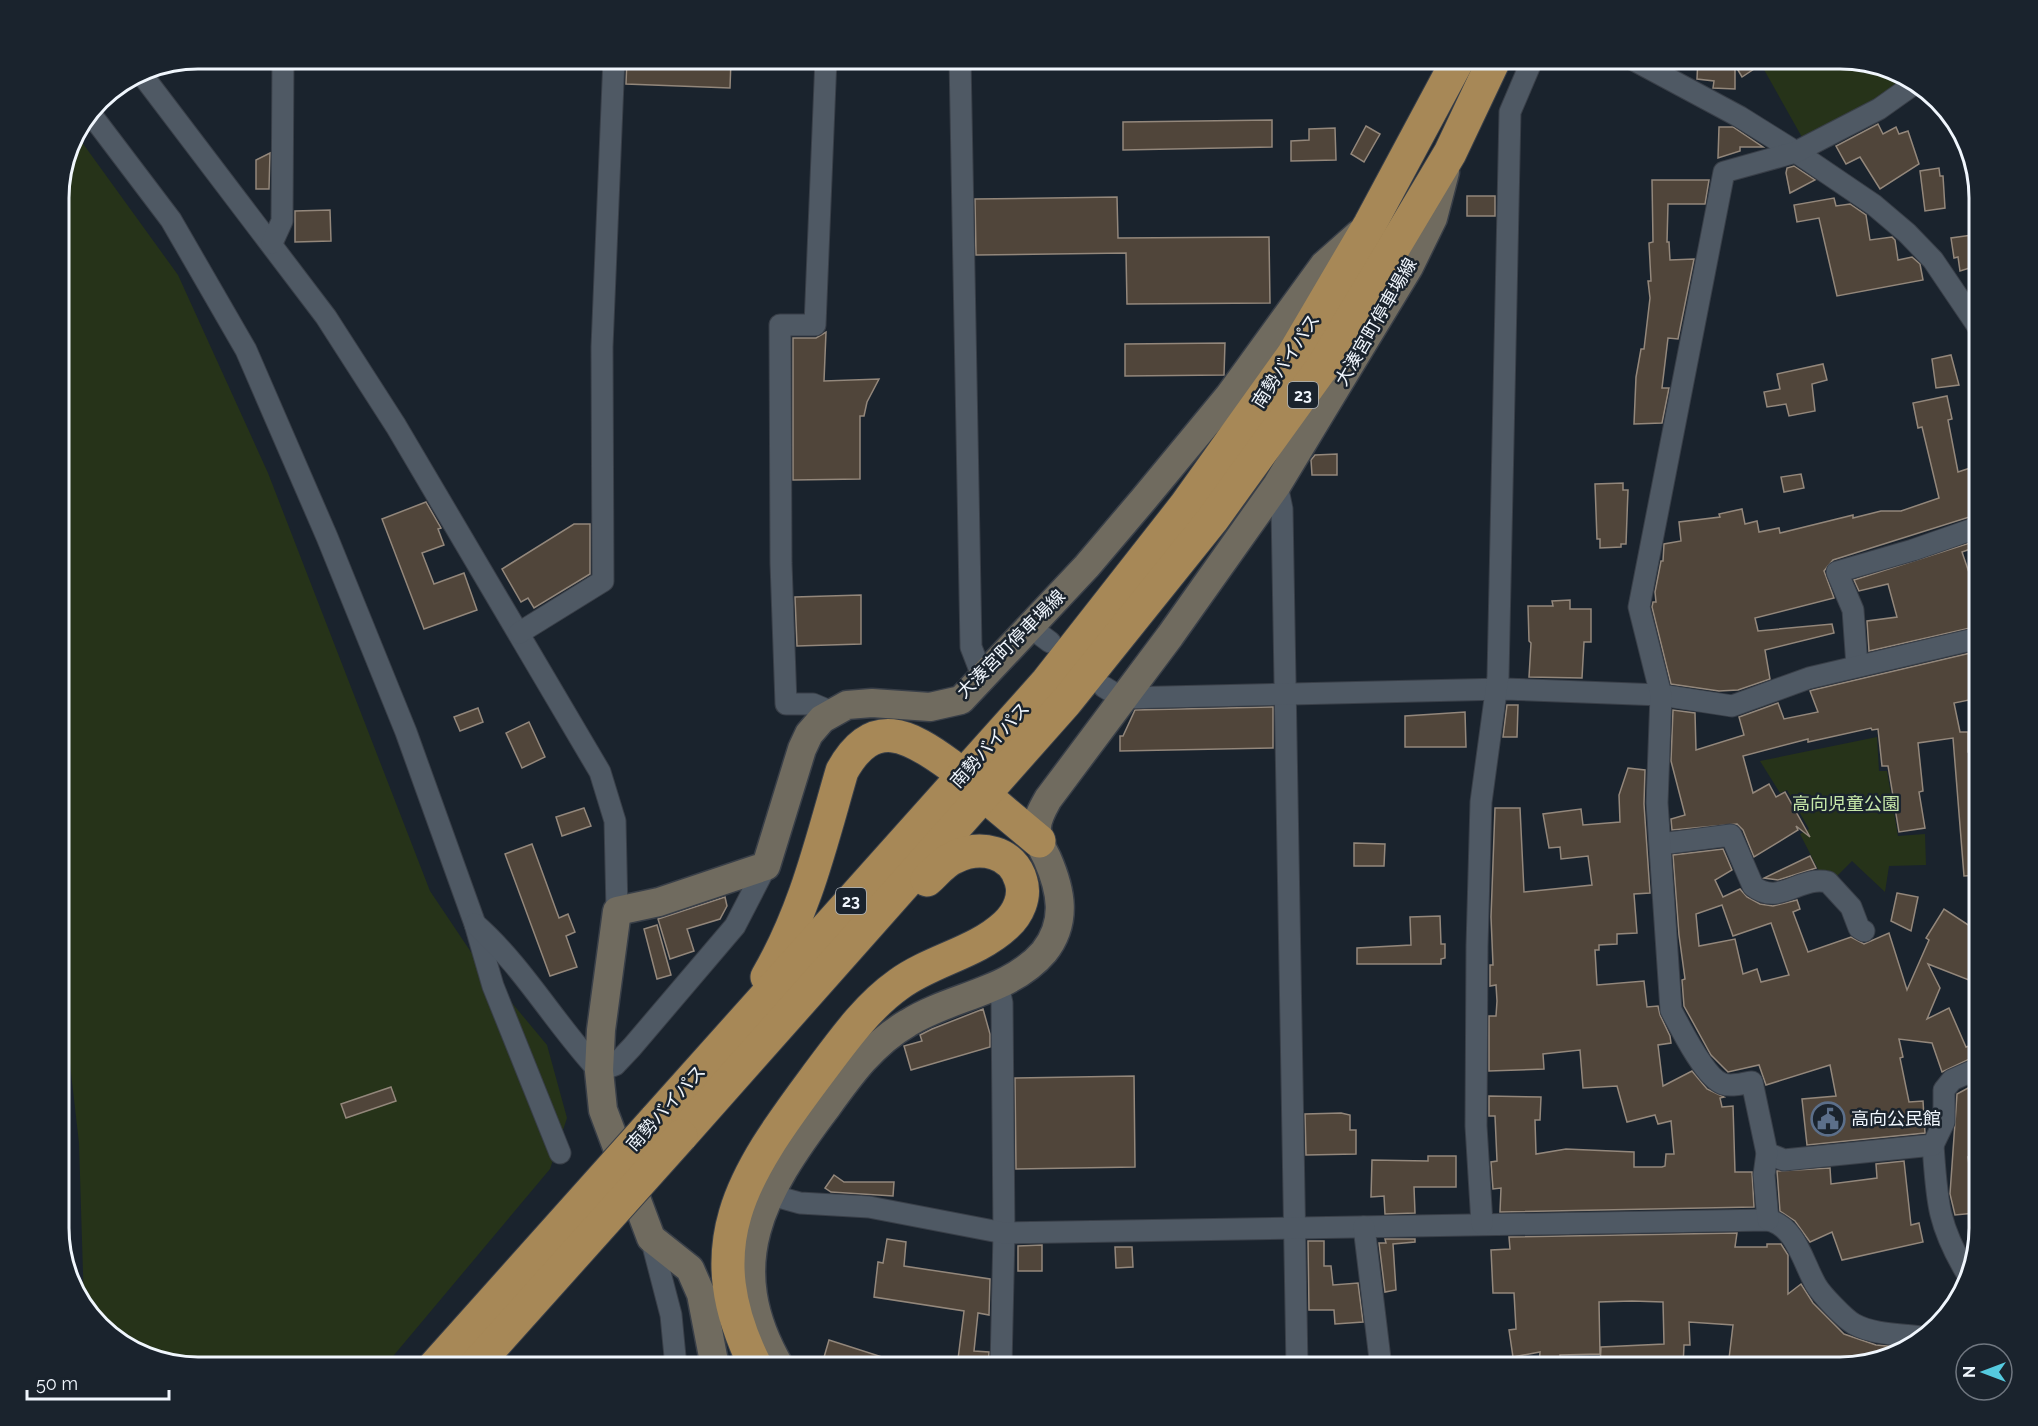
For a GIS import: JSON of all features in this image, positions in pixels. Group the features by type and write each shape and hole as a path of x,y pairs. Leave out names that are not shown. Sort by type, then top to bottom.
{"highway":[{"name":"南勢バイパス","path":"483,1357 668,1128 1047,682 1185,507 1293,355 1370,224 1453,69"},
{"name":"南勢バイパス","path":"445,1357 668,1128 1066,702 1212,520 1323,366 1450,153 1490,69"},
{"path":"668,1128 712,1038 765,979 779,956 811,884 842,771 849,758 869,740 888,735 908,738 950,765"},
{"path":"996,805 1039,841"},
{"path":"668,1128 742,1086 940,867 956,856 977,851 996,853 1014,865 1022,885 1022,897 1013,919 992,937 921,970 885,995 835,1052 768,1143 754,1166 734,1212 727,1270 730,1295 744,1344 750,1357"}],"main road":[{"name":"大湊宮町停車場線","path":"774,1357 760,1332 750,1272 753,1242 771,1195 792,1154 851,1075 877,1045 908,1022 946,1004 998,986 1043,952 1057,930 1061,904 1057,882 1039,841 1038,821 1048,799 1113,693 1227,558 1276,484 1409,267 1433,218 1450,153"},
{"name":"大湊宮町停車場線","path":"766,866 802,749 809,734 832,712 847,705 862,703 903,707 945,705 961,700 983,678 1040,634 1101,549 1208,422 1324,264 1370,224"},
{"path":"713,1357 701,1294 690,1269 651,1238 603,1110 599,1071 604,999 617,911 659,902 766,866"}],"street":[{"path":"272,243 282,221 283,69"},
{"path":"519,633 603,582 602,347 614,69"},
{"path":"826,69 815,325 780,325 781,563 786,704 813,704 832,712"},
{"path":"960,69 971,646 983,678"},
{"path":"1482,1224 1476,1126 1481,801 1498,677 1510,112 1528,69"},
{"path":"1651,69 1740,117 1874,205 1907,233 1933,260 1969,312"},
{"path":"146,80 326,317 396,426 519,633 603,781 615,821 617,911"},
{"path":"1768,1220 1764,1175 1767,1153 1752,1082 1731,1085 1719,1082 1686,1039 1671,1010 1657,803 1661,695 1639,607 1724,172 1796,152 1879,109 1905,86"},
{"path":"95,120 171,220 246,350 327,537 406,732 475,924 493,986 560,1153"},
{"path":"1276,484 1282,509 1287,694 1297,1357"},
{"path":"1857,666 1853,610 1836,572 1969,531"},
{"path":"1113,693 1287,694 1495,690 1661,695 1724,706 1742,705 1809,678 1969,641"},
{"path":"1661,844 1731,835 1753,886 1760,891 1775,895 1811,881 1828,882 1851,907 1859,928 1864,931"},
{"path":"475,924 497,943 574,1045 599,1071 615,1065 632,1047 735,926 766,866"},
{"path":"998,986 1002,1003 1004,1233 1001,1357"},
{"path":"1963,1267 1949,1243 1937,1207 1933,1145 1944,1122 1944,1090 1952,1080 1969,1073"},
{"path":"1767,1153 1784,1160 1933,1145"},
{"path":"771,1195 800,1203 869,1207 1004,1233 1768,1220 1778,1222 1787,1231 1816,1286 1853,1324 1870,1330 1911,1336"},
{"path":"1364,1227 1381,1357"},
{"path":"651,1238 671,1315 675,1357"}],"green space":[{"path":"1764,69 1857,70 1874,73 1898,83 1892,93 1803,139"},
{"path":"82,142 178,275 268,473 430,891 477,961 547,1045 567,1118 550,1169 392,1357 181,1356 164,1353 126,1335 101,1313 83,1287 79,1143 69,1055 69,189 73,164"},
{"name":"高向児童公園","path":"1877,737 1879,771 1887,771 1898,836 1925,834 1926,865 1889,866 1885,892 1852,861 1834,879 1820,873 1800,834 1809,829 1787,790 1780,793 1760,761"}],"building":[{"path":"627,69 731,69 730,88 626,84"},
{"path":"1697,69 1735,69 1735,89 1713,88 1714,81 1697,79"},
{"path":"1737,69 1754,69 1742,77"},
{"path":"1272,120 1272,147 1123,150 1123,122"},
{"path":"1878,124 1883,134 1896,127 1899,134 1908,131 1919,164 1880,189 1860,157 1846,164 1836,146"},
{"path":"1366,126 1380,134 1364,162 1351,154"},
{"path":"1719,127 1733,127 1763,147 1740,147 1740,151 1718,158"},
{"path":"1335,128 1336,160 1291,161 1291,141 1309,140 1309,129"},
{"path":"270,153 269,189 256,189 256,160"},
{"path":"1794,166 1815,180 1790,193 1786,173 1787,168"},
{"path":"1939,168 1940,176 1943,176 1945,208 1925,211 1920,171"},
{"path":"1652,180 1709,180 1705,204 1668,204 1667,242 1669,242 1670,260 1694,259 1678,339 1668,338 1662,388 1669,388 1662,423 1634,424 1636,377 1641,349 1644,349 1650,298 1648,281 1651,281 1649,243 1653,242"},
{"path":"1467,196 1495,196 1495,216 1467,216"},
{"path":"1117,197 1118,238 1269,237 1270,303 1127,304 1126,253 976,255 975,199"},
{"path":"1834,198 1836,206 1850,204 1866,215 1870,240 1892,237 1895,240 1898,260 1912,257 1920,264 1923,280 1837,296 1819,218 1797,222 1794,205"},
{"path":"330,210 331,241 295,242 295,211"},
{"path":"1969,235 1969,268 1960,271 1958,257 1954,258 1951,238"},
{"path":"826,332 824,381 879,379 867,402 864,416 860,416 860,479 793,480 793,338 816,338"},
{"path":"1225,343 1224,375 1125,376 1125,344"},
{"path":"1951,355 1959,385 1936,388 1932,359"},
{"path":"1823,364 1827,380 1812,384 1815,411 1789,416 1786,404 1767,407 1764,392 1780,389 1777,374"},
{"path":"1947,396 1952,419 1948,420 1958,472 1969,468 1969,517 1833,560 1824,571 1834,598 1755,618 1758,631 1832,624 1834,633 1765,650 1770,679 1738,690 1719,691 1671,684 1652,607 1653,602 1656,602 1655,592 1661,561 1663,561 1664,544 1681,541 1679,522 1720,517 1719,514 1742,509 1745,524 1757,521 1759,532 1779,528 1780,533 1853,515 1853,518 1881,511 1901,511 1939,498 1922,427 1918,428 1913,403"},
{"path":"1337,454 1337,475 1312,475 1311,460 1315,455"},
{"path":"1801,474 1804,488 1784,492 1781,477"},
{"path":"1623,483 1623,490 1628,490 1626,544 1621,544 1621,547 1600,548 1600,539 1597,539 1595,484"},
{"path":"426,502 441,528 438,529 444,545 422,553 434,584 464,573 477,610 424,629 382,519"},
{"path":"574,524 590,524 590,574 534,608 528,598 521,602 502,569"},
{"path":"1969,543 1969,550 1962,552 1969,573 1969,628 1869,651 1867,621 1897,617 1888,584 1859,591 1854,580"},
{"path":"861,595 861,644 797,646 795,597"},
{"path":"1570,600 1570,609 1591,609 1591,642 1584,642 1582,678 1529,677 1531,643 1529,641 1528,606 1553,606 1552,601"},
{"path":"1969,653 1969,700 1954,703 1960,732 1968,732 1969,876 1964,876 1953,738 1918,743 1923,791 1919,792 1925,828 1899,832 1888,766 1882,766 1878,729 1872,730 1871,728 1808,742 1808,739 1743,756 1753,793 1769,784 1776,797 1785,792 1810,837 1796,826 1798,830 1754,857 1743,830 1737,824 1672,830 1671,819 1685,815 1671,761 1673,710 1695,713 1696,750 1744,735 1739,717 1778,703 1784,719 1818,712 1810,691"},
{"path":"1507,705 1518,705 1517,737 1503,737"},
{"path":"1273,707 1273,748 1120,751 1120,736 1123,736 1135,710"},
{"path":"478,708 483,722 460,731 454,717"},
{"path":"1465,712 1466,747 1405,747 1405,716"},
{"path":"529,722 545,757 522,768 506,733"},
{"path":"1628,768 1645,770 1644,804 1650,893 1634,894 1637,933 1617,934 1617,944 1599,945 1599,950 1595,950 1597,985 1644,981 1647,1007 1658,1006 1670,1036 1671,1043 1658,1045 1663,1086 1692,1071 1707,1089 1724,1097 1720,1098 1722,1107 1733,1106 1735,1172 1752,1172 1754,1207 1500,1212 1501,1188 1493,1189 1491,1162 1497,1161 1495,1116 1489,1116 1489,1096 1541,1097 1540,1120 1535,1120 1536,1154 1566,1149 1634,1152 1634,1167 1662,1167 1665,1166 1666,1154 1674,1154 1671,1121 1658,1124 1655,1115 1627,1122 1617,1086 1583,1088 1580,1050 1543,1054 1544,1069 1489,1071 1489,1016 1496,1016 1497,1001 1496,985 1490,986 1490,965 1493,965 1491,917 1495,808 1520,808 1524,892 1592,885 1588,856 1561,859 1560,847 1549,848 1543,814 1581,809 1583,825 1620,822 1619,795"},
{"path":"584,808 591,826 562,836 556,817"},
{"path":"1354,843 1385,844 1384,866 1354,866"},
{"path":"532,844 559,918 568,914 575,932 566,936 577,967 550,976 505,854"},
{"path":"1723,849 1732,870 1715,880 1723,897 1740,889 1747,897 1760,904 1773,906 1797,900 1800,909 1793,912 1808,952 1851,937 1864,944 1889,933 1907,990 1929,940 1926,938 1944,909 1969,925 1969,980 1928,964 1940,988 1927,1019 1949,1008 1966,1047 1969,1046 1969,1059 1942,1072 1932,1043 1899,1039 1903,1057 1900,1058 1909,1102 1923,1101 1925,1133 1807,1145 1802,1099 1836,1096 1830,1065 1766,1085 1759,1065 1728,1072 1711,1055 1684,1006 1682,980 1685,979 1673,855","holes":["1722,905 1733,936 1771,923 1789,975 1761,982 1757,969 1743,974 1735,939 1699,946 1696,914"]},
{"path":"1810,856 1816,868 1778,880 1764,878"},
{"path":"1897,893 1918,897 1911,931 1891,921"},
{"path":"725,897 727,906 720,919 687,929 694,951 670,959 658,919"},
{"path":"1440,916 1441,944 1445,944 1445,958 1441,959 1441,964 1357,964 1357,948 1411,945 1410,917"},
{"path":"657,925 671,975 657,979 644,929"},
{"path":"983,1009 990,1034 990,1047 911,1070 904,1046 922,1041 920,1035 932,1029"},
{"path":"1134,1076 1135,1167 1016,1169 1015,1078"},
{"path":"391,1087 396,1101 346,1118 341,1104"},
{"path":"1969,1087 1969,1214 1955,1215 1950,1194 1957,1094"},
{"path":"1305,1114 1350,1115 1350,1130 1356,1130 1356,1154 1306,1155"},
{"path":"1428,1156 1456,1156 1456,1187 1414,1187 1415,1213 1385,1214 1384,1196 1371,1197 1372,1160 1428,1161"},
{"path":"1904,1161 1911,1225 1919,1223 1923,1242 1842,1260 1832,1232 1810,1242 1795,1221 1780,1211 1777,1171 1830,1168 1831,1184 1877,1178 1876,1164"},
{"path":"834,1175 844,1182 894,1182 893,1196 831,1192 825,1188"},
{"path":"1737,1233 1735,1247 1767,1247 1767,1244 1781,1244 1788,1255 1788,1294 1801,1284 1813,1303 1844,1334 1876,1345 1891,1346 1874,1353 1857,1356 1729,1357 1733,1325 1689,1322 1690,1345 1684,1345 1683,1357 1600,1357 1601,1347 1664,1344 1663,1302 1632,1301 1599,1302 1600,1354 1540,1357 1540,1352 1513,1357 1509,1330 1516,1329 1514,1293 1493,1293 1491,1250 1510,1249 1509,1237"},
{"path":"887,1239 906,1242 904,1266 990,1279 989,1315 978,1313 974,1351 989,1352 989,1357 958,1357 964,1311 874,1297 878,1262 883,1263"},
{"path":"1385,1239 1415,1239 1415,1242 1393,1244 1396,1290 1385,1292 1379,1243 1386,1243"},
{"path":"1308,1241 1324,1241 1324,1266 1331,1266 1333,1285 1358,1283 1363,1322 1335,1324 1334,1310 1309,1310"},
{"path":"1042,1245 1042,1271 1018,1271 1018,1246"},
{"path":"1115,1247 1132,1247 1133,1267 1116,1268"},
{"path":"829,1340 882,1357 824,1357"}],"place":[{"name":"高向公民館","path":"1828,1119"}]}
